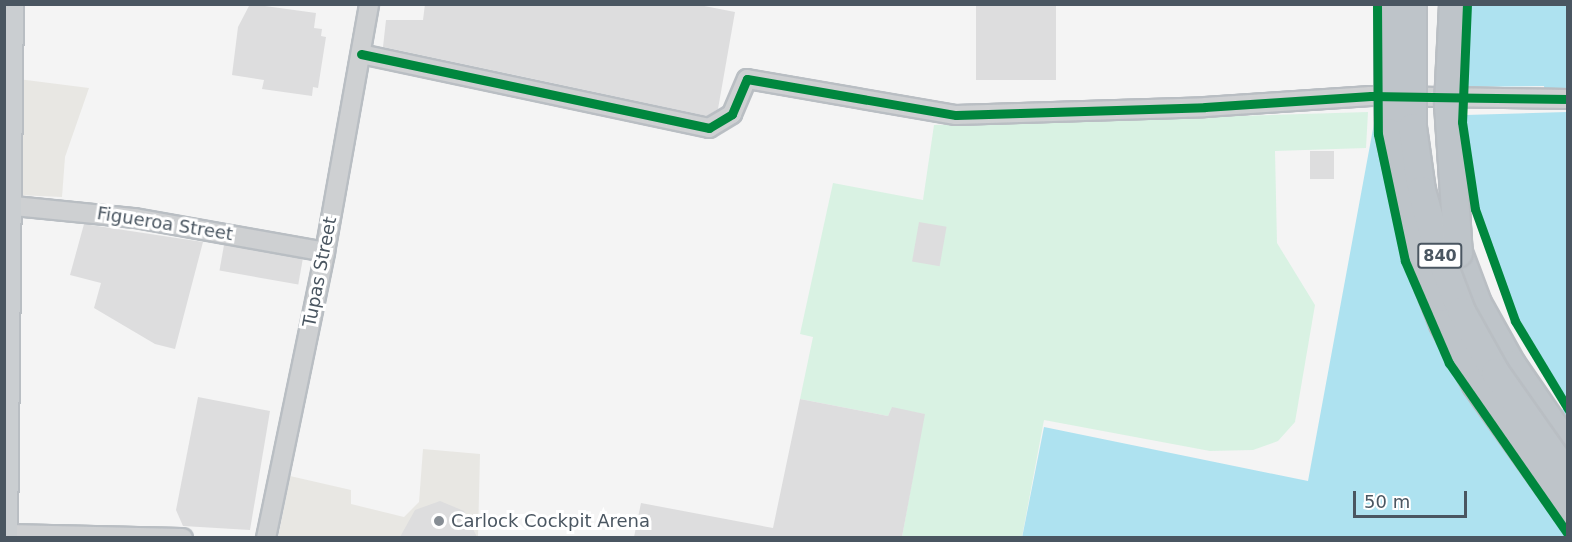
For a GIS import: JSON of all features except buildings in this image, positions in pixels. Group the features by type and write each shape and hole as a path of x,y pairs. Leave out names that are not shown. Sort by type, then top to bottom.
{"highway":[{"path":"1388,4 1389,132 1403,207 1422,270 1476,384 1568,513"},
{"name":"840","path":"1412,4 1412,128 1420,190 1439,254 1461,311 1495,372 1568,476"},
{"name":"840","path":"1429,4 1429,129 1458,254 1511,364 1568,447"},
{"path":"1454,4 1448,115 1458,254"}],"main road":[{"path":"5,535 11,4"}],"street":[{"name":"Tupas Street","path":"266,537 325,252 362,54 369,4"},
{"path":"362,54 709,128 732,114 747,79 956,115 1205,107 1371,96 1568,99"},
{"name":"Figueroa Street","path":"7,205 135,218 325,252"},
{"path":"5,535 183,537"}],"shaded area":[{"path":"18,79 89,88 65,157 62,197 17,195"},
{"path":"423,449 480,454 478,537 278,538 290,476 351,490 351,504 404,517 419,502"}],"green space":[{"path":"1368,112 1366,148 1275,151 1277,243 1315,305 1295,422 1278,441 1253,450 1210,451 1044,420 1022,537 902,537 924,414 892,408 888,416 800,399 813,337 800,334 833,183 923,200 934,125"}],"water":[{"path":"1390,5 1567,5 1567,537 1022,538 1044,427 1308,481 1375,118 1465,115 1464,87 1381,86"}],"pier":[{"path":"1398,5 1468,5 1463,80 1471,179 1505,293 1567,406 1567,412 1565,408 1556,413 1567,430 1567,537 1463,391 1487,378 1397,114 1462,112 1462,90 1396,89"},
{"path":"1544,86 1545,94 1567,97 1567,112 1465,115 1464,87"}],"cycle path":[{"path":"1377,4 1378,134 1405,261 1449,363 1568,534"},
{"path":"1467,4 1462,122 1475,209 1515,321 1568,409"},
{"path":"361,54 709,128 732,114 747,79 956,115 1205,107 1371,96 1568,99"}],"place":[{"name":"Carlock Cockpit Arena","path":"439,521"}]}
